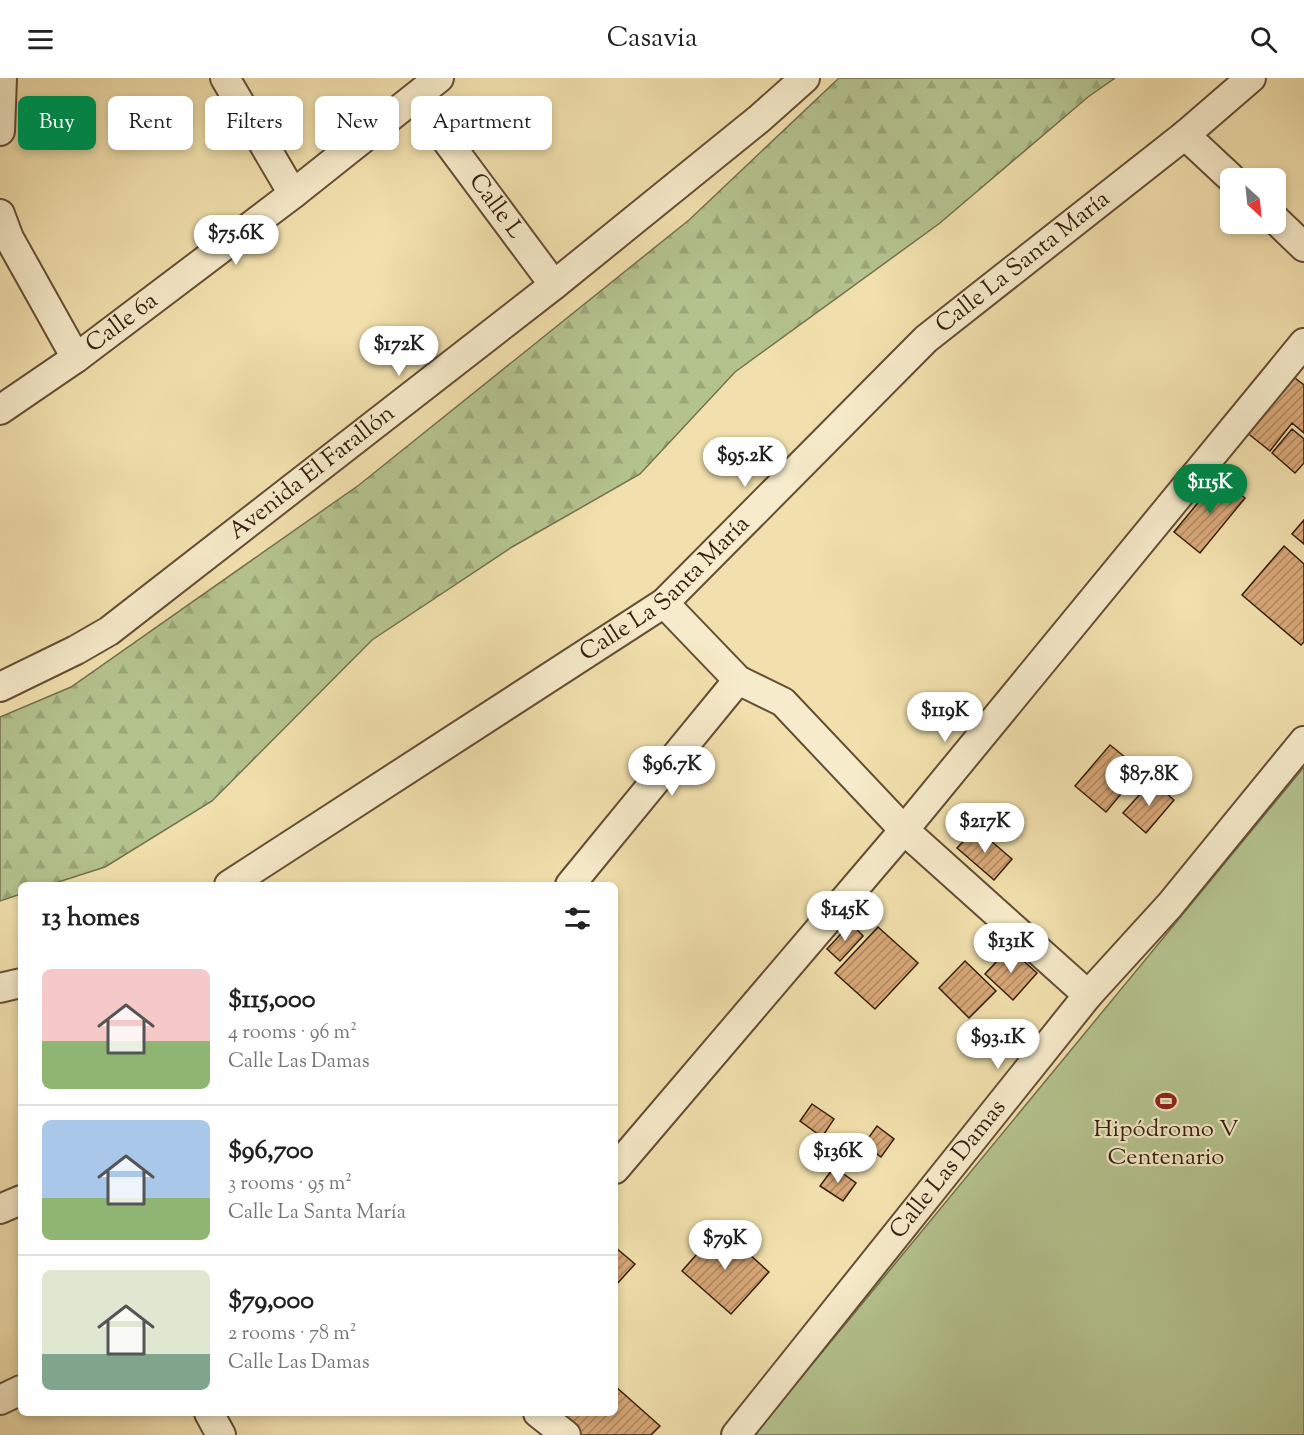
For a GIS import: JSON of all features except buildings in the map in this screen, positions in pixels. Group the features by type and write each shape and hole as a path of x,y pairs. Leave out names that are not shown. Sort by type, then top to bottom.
{"street":[{"path":"0,131 2,78"},
{"path":"225,78 293,194"},
{"name":"Calle 6a","path":"417,96 439,78"},
{"name":"Avenida El Farallón","path":"0,687 110,631 554,285 759,119 805,78"},
{"name":"Calle La Santa María","path":"240,882 263,876 664,603 926,339 1185,135 1251,78"},
{"name":"Calle 6a","path":"0,410 76,358 293,194 411,101"},
{"path":"1185,135 1220,168"},
{"name":"Calle L","path":"454,150 554,285"},
{"path":"0,214 9,238 76,358"},
{"path":"1286,230 1304,247"},
{"path":"618,1164 904,830 1304,343"},
{"path":"664,603 738,680 783,702 904,830 1088,995"},
{"path":"572,882 738,680"},
{"name":"Calle Las Damas","path":"736,1435 1088,995 1170,905 1304,741"},
{"path":"0,988 18,984"},
{"path":"0,1209 18,1201"},
{"path":"0,1400 18,1391"},
{"path":"212,1416 221,1435"},
{"path":"542,1416 566,1435"}],"green space":[{"path":"839,78 1115,78 1088,97 940,223 735,372 640,474 512,547 372,640 212,801 105,867 58,882 18,882 18,895 0,901 0,717 71,687 359,485 689,220"},
{"name":"Hipódromo V Centenario","path":"1304,767 1304,1435 754,1435"}],"place":[{"name":"Hipódromo V Centenario","path":"1166,1101"}]}
